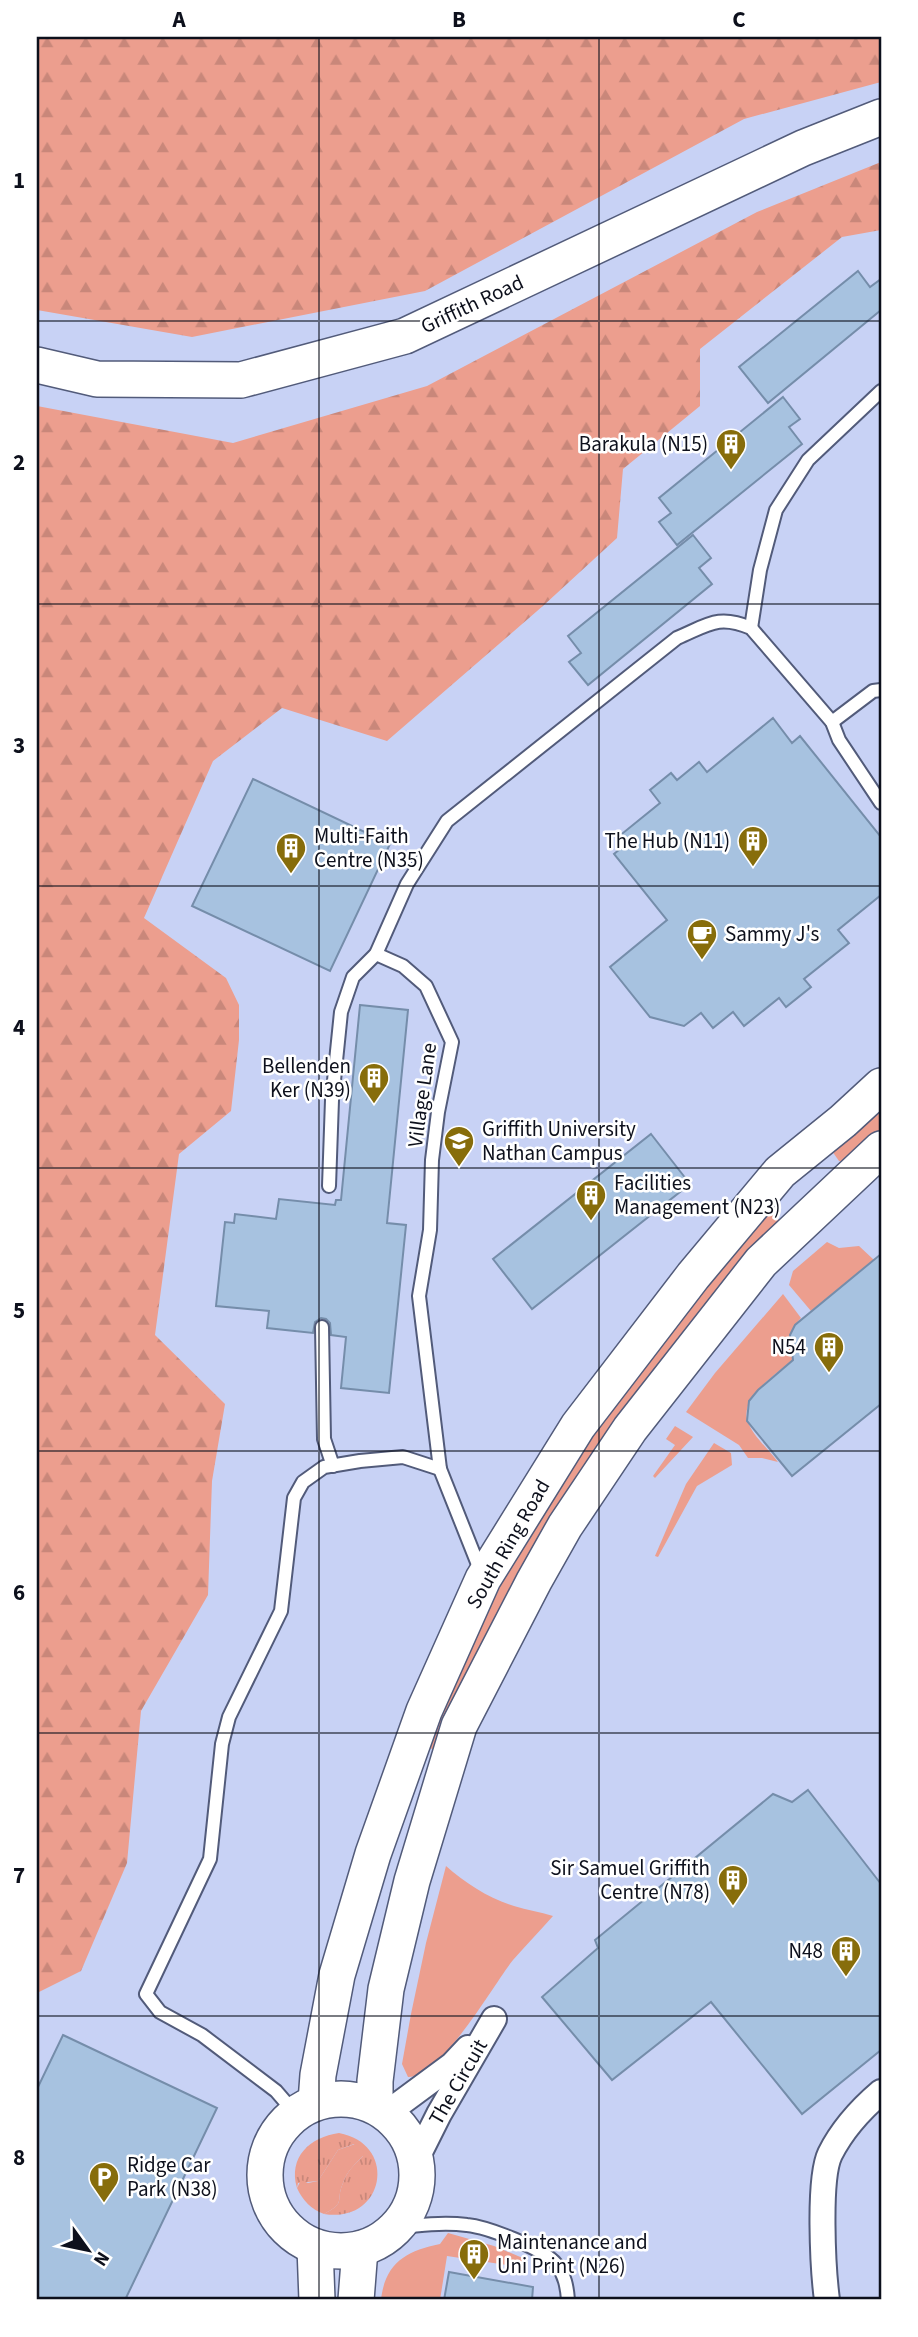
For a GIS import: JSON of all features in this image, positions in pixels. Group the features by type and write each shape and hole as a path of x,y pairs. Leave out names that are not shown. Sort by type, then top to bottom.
{"street":[{"name":"Griffith Road","path":"37,365 97,379 241,380 405,336 803,148 881,117"},
{"name":"South Ring Road","path":"305,2107 318,2075 337,1975 373,1854 424,1711 483,1579 578,1426 693,1276 780,1172 881,1086"},
{"name":"South Ring Road","path":"381,2109 375,2081 386,1989 412,1881 459,1726 534,1581 565,1526 631,1429 761,1262 881,1149"},
{"name":"The Circuit","path":"381,2109 452,2065 494,2020 439,2114 416,2160"},
{"path":"827,2300 824,2273 824,2174 829,2155 860,2109 881,2092"},
{"path":"346,2098 381,2109 401,2126 410,2141 416,2160 417,2184 410,2208 395,2228 379,2241 345,2252 315,2248 281,2225 272,2213 264,2176 268,2152 278,2130 305,2107 346,2098"},
{"path":"315,2248 317,2300"},
{"path":"356,2300 360,2249"}],"lane":[{"path":"751,628 760,570 776,510 808,460 881,391"},
{"path":"329,1186 332,1100 341,1012 353,977 376,954 407,884 447,821 677,638 720,620 735,621 751,628 832,722 839,740 881,803"},
{"path":"832,722 873,691 881,690"},
{"name":"Village Lane","path":"376,954 402,966 426,986 452,1042 438,1112 432,1160 430,1230 419,1296 440,1469 483,1579"},
{"path":"322,1327 324,1439 333,1466"},
{"path":"305,2107 276,2091 202,2035 160,2012 146,1994 210,1859 222,1744 229,1717 281,1611 294,1498 303,1482 324,1468 333,1466 402,1457 440,1469"},
{"path":"395,2228 469,2225 502,2235 555,2262 563,2275 568,2300"}],"shaded area":[{"name":"Griffith University Nathan Campus","path":"37,37 881,37 881,2300 37,2300"}],"green space":[{"path":"37,37 881,37 881,82 744,119 425,291 192,337 37,310"},
{"path":"881,162 881,230 842,237 700,349 700,406 623,469 617,538 544,605 387,741 282,708 213,761 144,918 226,978 239,1005 239,1040 231,1111 179,1154 155,1335 225,1404 212,1481 208,1595 141,1711 127,1863 81,1971 37,1993 37,406 233,443 427,386 757,212"},
{"path":"881,1106 881,1130 846,1162 839,1161 832,1151"},
{"path":"770,1212 785,1225 735,1281 442,1752 423,1746 507,1569 585,1445 695,1300"},
{"path":"827,1242 839,1248 859,1246 874,1260 811,1311 789,1285 793,1271"},
{"path":"783,1294 801,1318 791,1337 795,1358 762,1386 754,1395 746,1413 754,1432 778,1462 748,1458 739,1445 686,1412 715,1373"},
{"path":"675,1426 693,1437 655,1478 653,1476 675,1445 666,1439"},
{"path":"714,1443 731,1453 732,1465 697,1486 658,1557 655,1556 686,1484"},
{"path":"446,1866 487,1895 514,1906 553,1916 513,1960 465,2028 436,2063 421,2073 408,2077 402,2064 411,2014"},
{"path":"339,2133 358,2140 371,2152 377,2166 377,2181 371,2196 361,2207 345,2214 324,2214 336,2207 347,2175 363,2156 354,2144 338,2150 318,2181 298,2183 297,2188 296,2167 304,2150 311,2144 328,2135"},
{"path":"355,2144 361,2147 364,2155 347,2175 338,2204 324,2214 315,2210 297,2188 301,2180 308,2183 318,2181 338,2150"},
{"path":"448,2233 494,2246 525,2259 520,2267 447,2256 440,2300 381,2300 387,2277 399,2261 417,2250 440,2244"}],"building":[{"path":"858,271 870,287 881,279 881,310 768,403 739,367"},
{"path":"783,397 800,419 789,427 802,444 677,545 659,522 671,513 659,498"},
{"path":"693,535 711,558 699,568 712,584 588,685 569,662 581,653 568,636"},
{"name":"The Hub (N11)","path":"773,718 792,743 800,736 881,837 881,895 838,930 849,943 804,979 811,987 786,1007 779,998 744,1026 733,1012 713,1028 701,1013 684,1026 650,1017 610,967 667,920 614,854 625,845 618,837 660,803 650,790 671,773 677,780 699,762 707,772"},
{"name":"Multi-Faith Centre (N35)","path":"253,779 390,844 330,971 192,906"},
{"path":"360,1005 408,1010 387,1223 406,1225 389,1393 341,1388 346,1337 331,1335 330,1323 326,1319 321,1318 315,1322 313,1333 267,1328 269,1311 216,1306 225,1222 234,1223 235,1214 276,1219 279,1199 335,1205 336,1200 341,1200"},
{"name":"Facilities Management (N23)","path":"651,1134 690,1184 532,1309 493,1259"},
{"name":"N54","path":"881,1254 881,1404 792,1476 747,1421 749,1401 793,1360 790,1335 795,1325"},
{"name":"Sir Samuel Griffith Centre (N78)","path":"808,1790 881,1884 881,2050 802,2114 711,2002 612,2080 542,1997 598,1948 595,1940 773,1794 792,1802"},
{"name":"Ridge Car Park (N38)","path":"63,2035 217,2108 125,2300 37,2300 37,2089"},
{"name":"Maintenance and Uni Print (N26)","path":"449,2272 533,2287 532,2300 444,2300"}],"place":[{"name":"Barakula (N15)","path":"731,471"},
{"name":"The Hub (N11)","path":"753,868"},
{"name":"Multi-Faith Centre (N35)","path":"291,875"},
{"name":"Sammy J's","path":"702,961"},
{"name":"Bellenden Ker (N39)","path":"374,1105"},
{"name":"Griffith University Nathan Campus","path":"459,1168"},
{"name":"Facilities Management (N23)","path":"591,1222"},
{"name":"N54","path":"829,1374"},
{"name":"Sir Samuel Griffith Centre (N78)","path":"733,1907"},
{"name":"N48","path":"846,1978"},
{"name":"Ridge Car Park (N38)","path":"104,2204"},
{"name":"Maintenance and Uni Print (N26)","path":"474,2281"}]}
